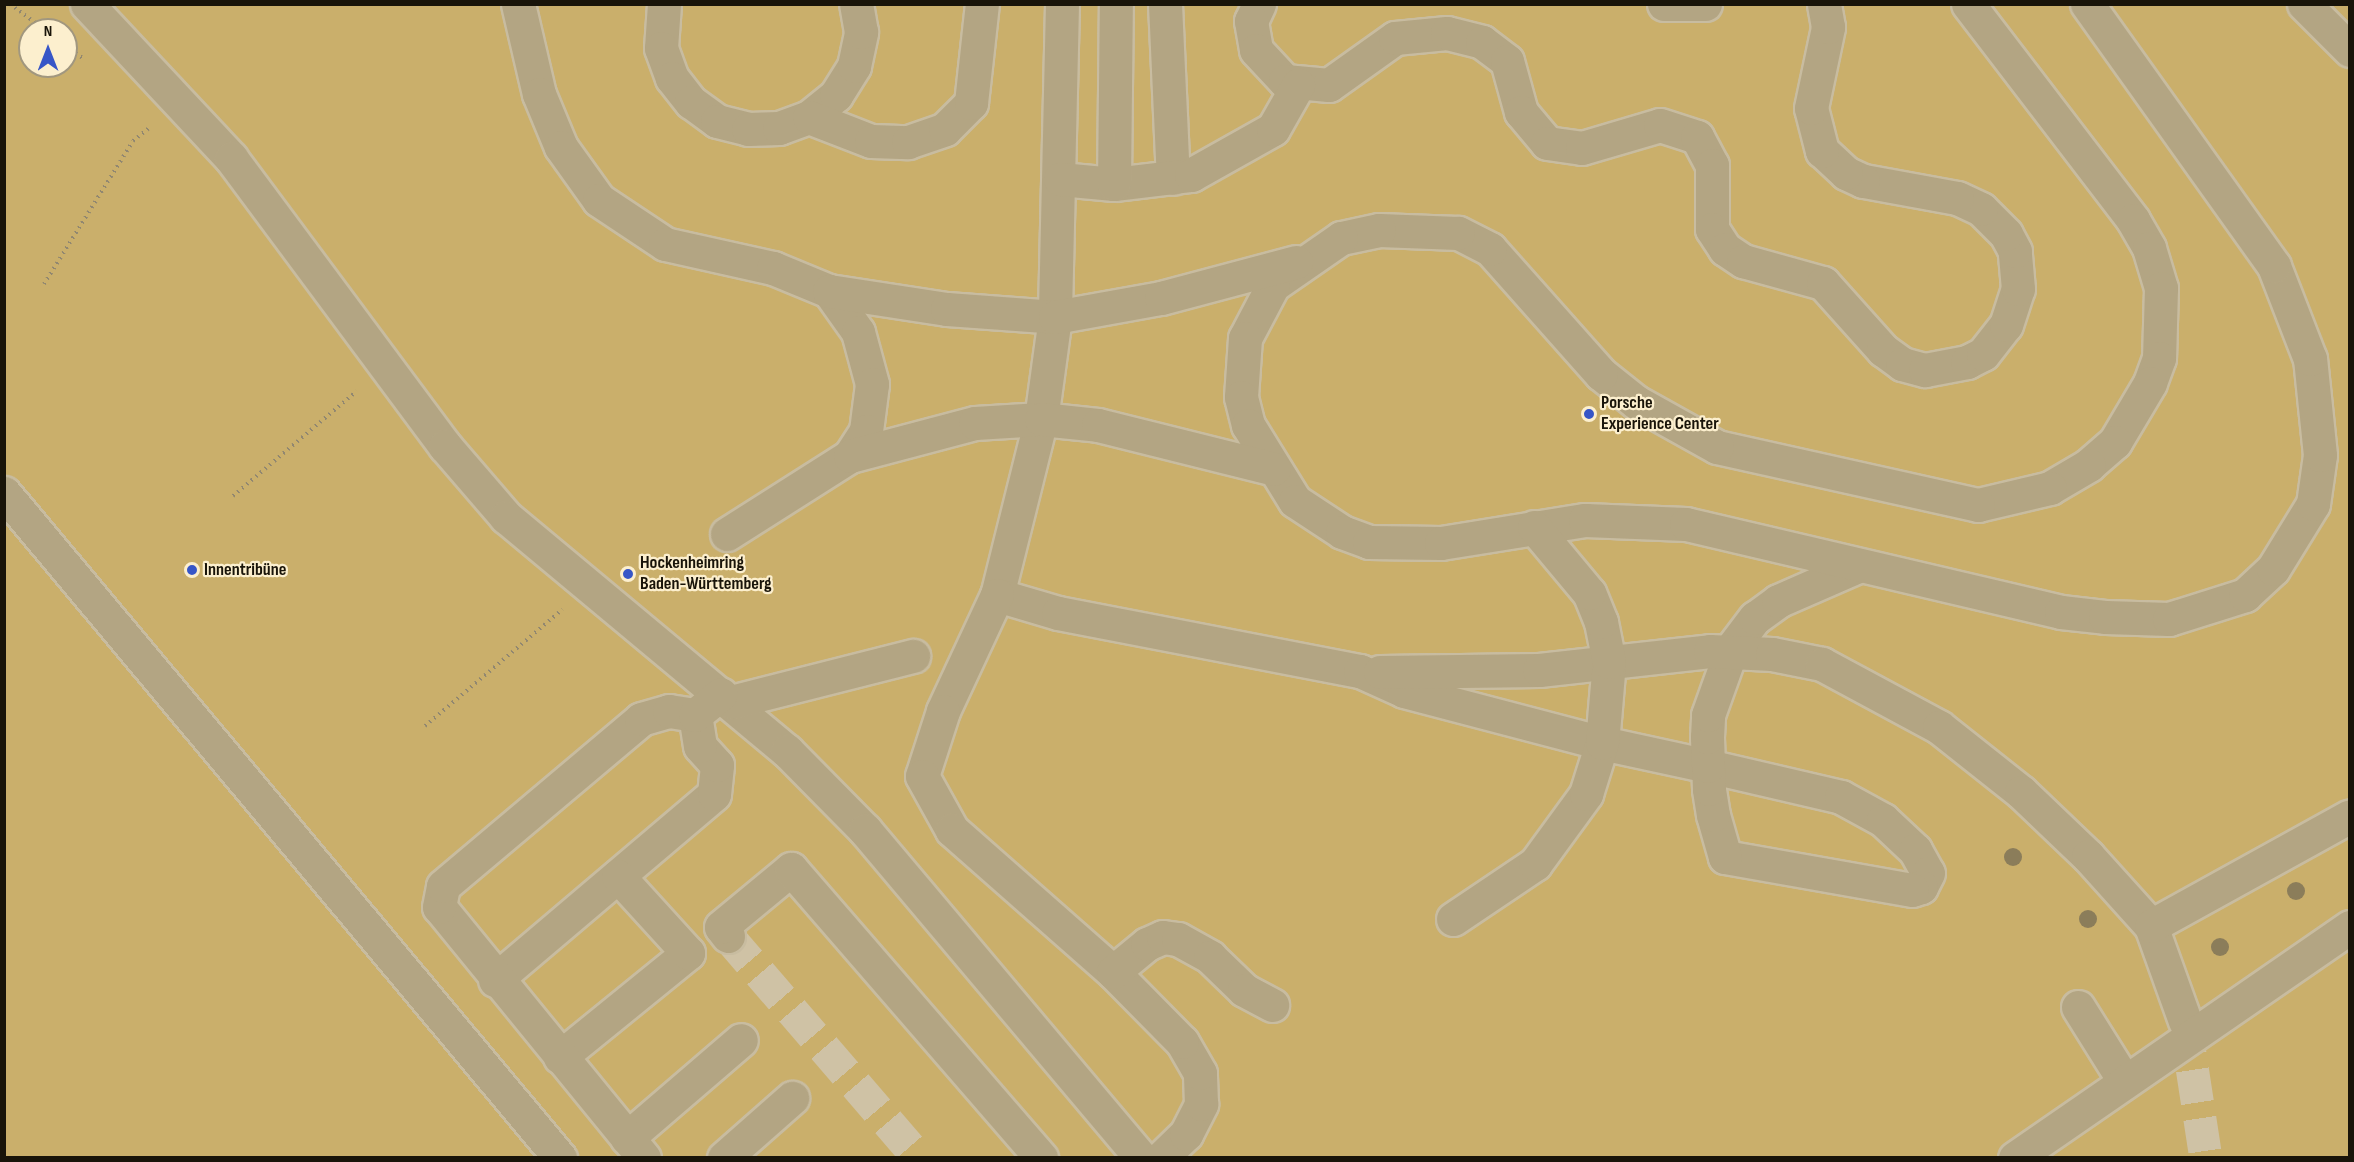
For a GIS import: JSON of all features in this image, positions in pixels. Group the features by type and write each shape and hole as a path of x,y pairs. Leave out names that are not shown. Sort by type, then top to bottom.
{"lane":[{"path":"87,4 231,158 445,446 506,517 726,698 865,830 1003,1014 1141,1158"},
{"path":"518,4 552,125 576,172 599,200 665,244 773,268 829,291 947,309 1055,317 1161,298 1304,260"},
{"path":"664,4 661,48 672,78 691,102 717,120 748,129 779,128 809,117 836,95 854,66 861,32 856,4"},
{"path":"809,117 871,141 908,142 945,129 971,103 982,4"},
{"path":"1062,4 1060,179 1055,317 1041,418 997,595 943,711 922,776 952,830 1113,972 1182,1042 1200,1073 1201,1104 1186,1134 1161,1158"},
{"path":"1114,184 1116,4"},
{"path":"1165,4 1173,178"},
{"path":"1259,4 1251,21 1259,56 1273,73 1298,85 1342,80 1379,46 1412,33 1448,33 1482,42 1507,61 1521,112 1547,143 1582,148 1660,125 1697,137 1712,165 1712,229 1725,249 1743,261 1823,283 1882,350 1902,364 1925,370 1968,362 1983,354 2006,326 2018,289 2015,251 2006,234 1981,209 1957,198 1863,181 1846,173 1822,151 1811,108 1828,27 1824,4"},
{"path":"1664,4 1705,4"},
{"path":"1968,4 2133,220 2149,248 2160,288 2159,358 2136,414 2089,465 2050,488 1978,505 1943,501 1717,447 1636,402 1601,374 1523,280 1490,249 1458,233 1379,230 1341,238 1304,260 1273,285 1245,338 1241,397 1248,424 1295,501 1342,532 1369,542 1441,543 1585,520 1686,524 2061,612 2169,619 2245,595 2273,569 2313,504 2320,455 2316,391 2293,304 2246,223 2087,4"},
{"path":"2304,4 2349,50"},
{"path":"1060,179 1114,184 1191,176 1273,129 1298,85"},
{"path":"829,291 858,332 872,384 866,431 850,456"},
{"path":"727,534 850,456 934,430 1041,418 1098,425 1274,470"},
{"path":"4,494 560,1158"},
{"path":"1453,919 1535,864 1586,794 1602,743 1609,662 1589,593 1534,527"},
{"path":"1359,671 1404,691 1602,743 1708,766 1841,797 1864,808 1915,850 1927,880 1912,890 1725,857 1708,766 1708,715 1730,652 1755,618 1778,601 1858,566"},
{"path":"997,595 1058,613 1359,671 1465,673 1730,652 1822,664 1939,727 2021,792 2151,926 2186,1021"},
{"path":"741,1040 635,1148 495,980 439,907 443,886 641,719 669,711 696,715 726,698 913,656"},
{"path":"495,980 714,794 717,765 700,746 696,715"},
{"path":"2151,926 2349,816"},
{"path":"728,936 721,927 791,869 1041,1158"},
{"path":"560,1057 688,953 618,876"},
{"path":"2014,1158 2123,1079 2349,927"},
{"path":"1113,972 1147,944 1162,937 1178,939 1210,957 1244,990 1272,1005"},
{"path":"2078,1007 2123,1079"},
{"path":"724,1158 792,1098"}],"path":[{"path":"10,4 29,18"},
{"path":"44,284 133,141 150,127"},
{"path":"233,496 362,386"},
{"path":"425,726 566,607"}],"shaded area":[{"name":"Hockenheimring Baden-Württemberg","path":"5,5 2349,5 2349,1157 5,1158"}],"tunnel":[{"path":"728,936 919,1158"},
{"path":"2185,1021 2206,1158"}],"place":[{"name":"Porsche Experience Center","path":"1589,414"},
{"name":"Innentribüne","path":"192,570"},
{"name":"Hockenheimring Baden-Württemberg","path":"628,574"}]}
